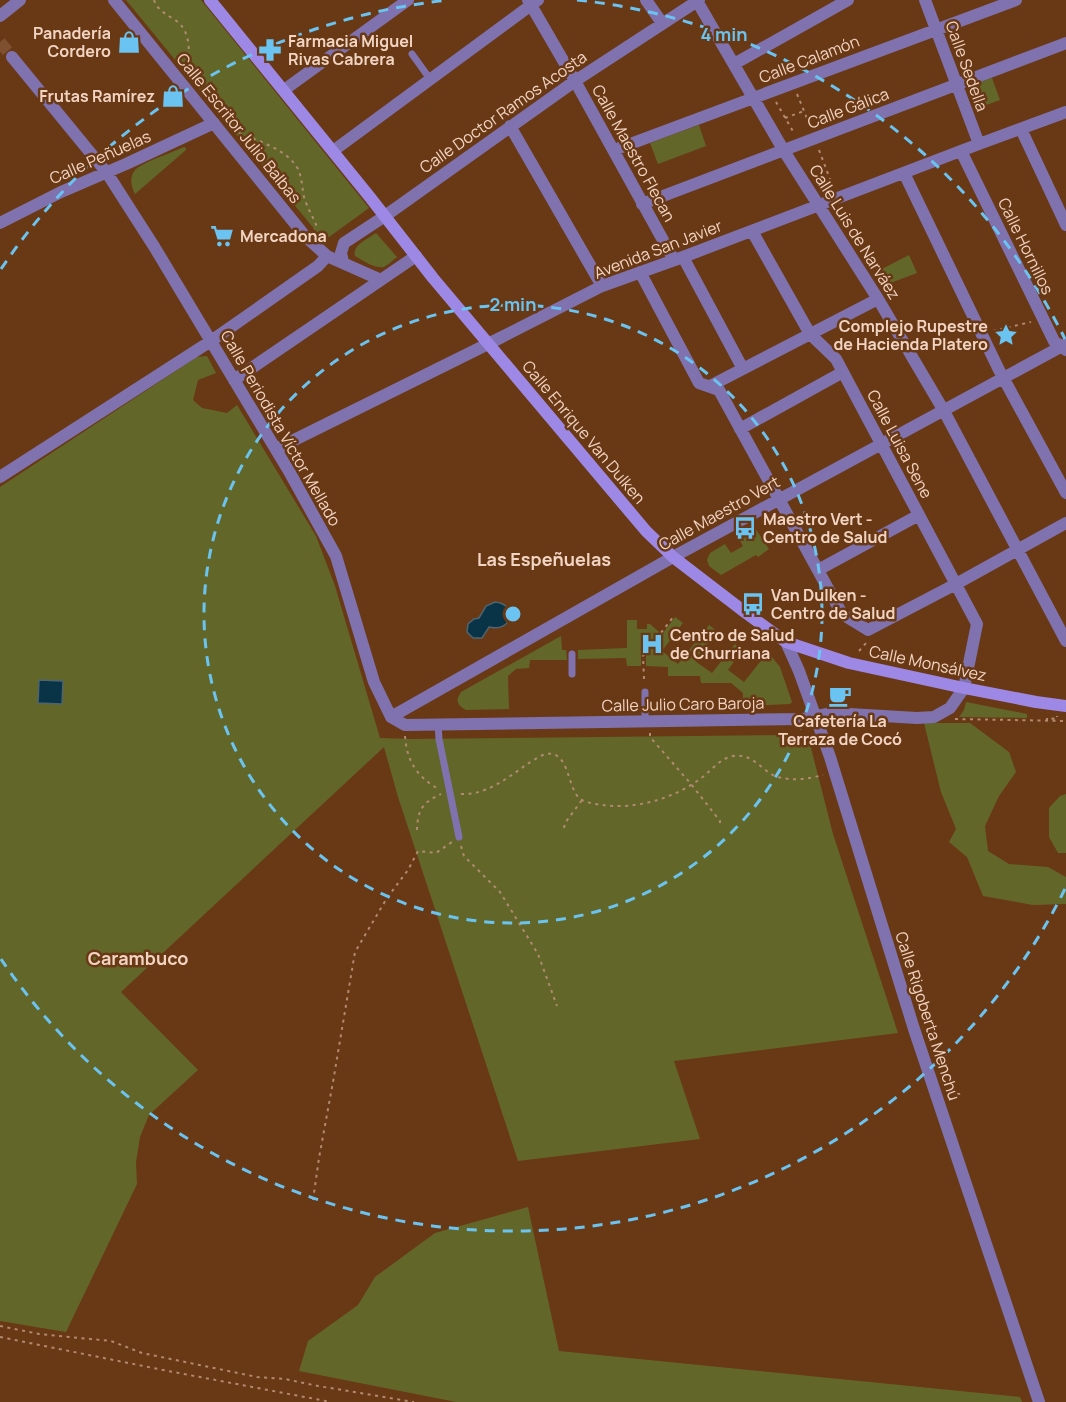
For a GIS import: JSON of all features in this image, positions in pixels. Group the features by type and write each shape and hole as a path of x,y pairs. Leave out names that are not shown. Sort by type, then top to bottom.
{"street":[{"path":"0,16 20,0"},
{"name":"Calle Escritor Julio Balbas","path":"114,0 305,236 327,256 381,280"},
{"name":"Calle Enrique Van Dulken","path":"210,0 488,344 646,531 673,556 786,642"},
{"path":"284,90 408,0"},
{"path":"646,0 662,24"},
{"path":"734,63 848,0"},
{"name":"Calle Sedella","path":"925,0 979,144"},
{"name":"Calle Doctor Ramos Acosta","path":"342,262 341,253 344,243 575,81 698,1"},
{"name":"Calle Luis de Narváez","path":"698,1 784,151 878,299 944,411 1066,641"},
{"name":"Calle Calamón","path":"614,150 1012,1"},
{"path":"333,151 532,2"},
{"name":"Calle Maestro Flecan","path":"532,2 642,204 679,259 743,369"},
{"name":"Calle Gálica","path":"642,204 1066,43"},
{"name":"Calle Periodista Víctor Mellado","path":"12,57 107,172 276,448 336,556 374,682 391,717"},
{"name":"Avenida San Javier","path":"276,448 602,286 1066,112"},
{"name":"Calle Peñuelas","path":"0,223 61,192 214,123"},
{"path":"510,126 602,286"},
{"path":"1021,129 1066,225"},
{"name":"Calle Hornillos","path":"962,151 1054,341 1064,347"},
{"path":"904,173 981,333 1066,493"},
{"name":"Calle Luisa Sene","path":"752,231 810,334 836,358 977,624 964,688"},
{"path":"1,474 211,341 318,266 327,256"},
{"path":"234,380 416,256"},
{"path":"640,273 699,383 719,390 842,614 868,630 1066,523"},
{"path":"710,386 878,299"},
{"name":"Calle Maestro Vert","path":"391,717 673,556 1064,347"},
{"path":"740,429 843,372"},
{"path":"818,570 919,515"},
{"name":"Calle Monsálvez","path":"786,642 849,663 964,688 1066,706"},
{"name":"Calle Rigoberta Menchú","path":"786,642 800,671 834,771 914,1029 1039,1402"},
{"path":"934,717 950,708 964,688"},
{"name":"Calle Julio Caro Baroja","path":"405,725 803,719 832,713 934,717"},
{"path":"391,717 405,725"}],"lane":[{"path":"412,54 430,79"},
{"path":"572,654 572,674"},
{"path":"645,692 647,721"},
{"path":"438,724 459,837"}],"path":[{"path":"153,0 161,12 176,20 183,27 189,44 188,63 185,71 177,78"},
{"path":"793,83 838,198"},
{"path":"770,92 800,144"},
{"path":"785,118 804,111"},
{"path":"225,136 234,132 261,142 291,160 302,180 305,198 316,227 305,236"},
{"path":"981,333 1044,321"},
{"path":"644,679 643,656 674,616"},
{"path":"934,717 1066,721"},
{"path":"1047,721 1047,718 1053,719"},
{"path":"647,721 650,737 691,784 720,821 720,826"},
{"path":"405,725 408,753 419,775 444,792 425,803 419,810 417,830"},
{"path":"450,794 470,795 483,792 545,754 553,754 562,761 571,786 582,800 598,804 633,805 662,799 700,779 718,763 734,756 750,758 773,775 784,778 806,778 834,771"},
{"path":"564,828 565,823 582,800"},
{"path":"313,1200 355,952 418,851 436,853 459,837 464,856 500,892 538,954 557,1006"},
{"path":"0,1326 39,1334 111,1341 142,1353 257,1377 285,1379 414,1402"},
{"path":"0,1337 331,1402"}],"green space":[{"path":"126,0 201,0 369,208 329,237 320,236"},
{"path":"992,78 1000,100 978,108 971,85"},
{"path":"699,125 706,146 658,164 650,143"},
{"path":"184,147 186,150 135,194 131,182 138,167"},
{"path":"376,233 397,257 384,267 373,265 355,256 358,245"},
{"path":"909,255 917,273 885,285 878,271"},
{"path":"207,356 216,373 198,380 193,400 202,408 227,413 237,405 316,536 335,586 380,738 798,735 811,748 833,834 898,1033 674,1061 700,1139 518,1161 398,797 384,747 121,992 198,1070 149,1115 140,1137 136,1162 137,1184 66,1332 0,1321 0,487 197,357"},
{"path":"755,528 769,549 721,575 709,566 707,560 710,553 725,544 731,553 743,546 738,537"},
{"path":"675,617 683,623 662,651 678,664 709,625 717,631 695,661 712,673 735,644 742,650 728,670 744,682 768,652 780,667 792,702 790,704 743,706 743,693 731,683 701,683 700,676 668,676 668,667 646,666 646,656"},
{"path":"627,620 637,620 637,629 647,629 647,624 650,624 659,632 641,656 641,666 627,666 626,658 578,659 578,650 627,648"},
{"path":"561,636 562,650 566,650 567,660 530,660 529,668 516,669 508,676 509,709 466,710 459,704 458,698 461,692"},
{"path":"966,702 1027,714 1027,718 959,717"},
{"path":"924,723 970,723 1009,752 1016,772 999,796 985,826 988,851 1009,864 1048,867 1066,877 1066,904 1033,905 983,896 967,857 949,842 956,829 941,792"},
{"path":"1066,794 1066,853 1058,853 1049,837 1049,808 1060,796"},
{"path":"528,1207 559,1351 1020,1397 1022,1402 456,1402 299,1371 308,1341 358,1305 375,1277 435,1233"}],"water":[{"path":"495,602 502,604 510,612 508,622 497,628 489,627 482,638 473,638 467,632 468,624 479,618 486,606"},
{"path":"39,680 63,681 62,704 38,703"}],"tunnel":[{"path":"0,42 12,57"}],"place":[{"name":"Panadería Cordero","path":"129,42"},
{"name":"Farmacia Miguel Rivas Cabrera","path":"270,50"},
{"name":"Frutas Ramírez","path":"173,96"},
{"name":"Mercadona","path":"222,236"},
{"name":"Complejo Rupestre de Hacienda Platero","path":"1006,335"},
{"name":"Maestro Vert - Centro de Salud","path":"745,528"},
{"name":"Van Dulken - Centro de Salud","path":"753,604"},
{"name":"Centro de Salud de Churriana","path":"652,644"},
{"name":"Cafetería La Terraza de Cocó","path":"840,696"}],"district":[{"name":"Las Espeñuelas","path":"544,559"},
{"name":"Carambuco","path":"138,958"}]}
